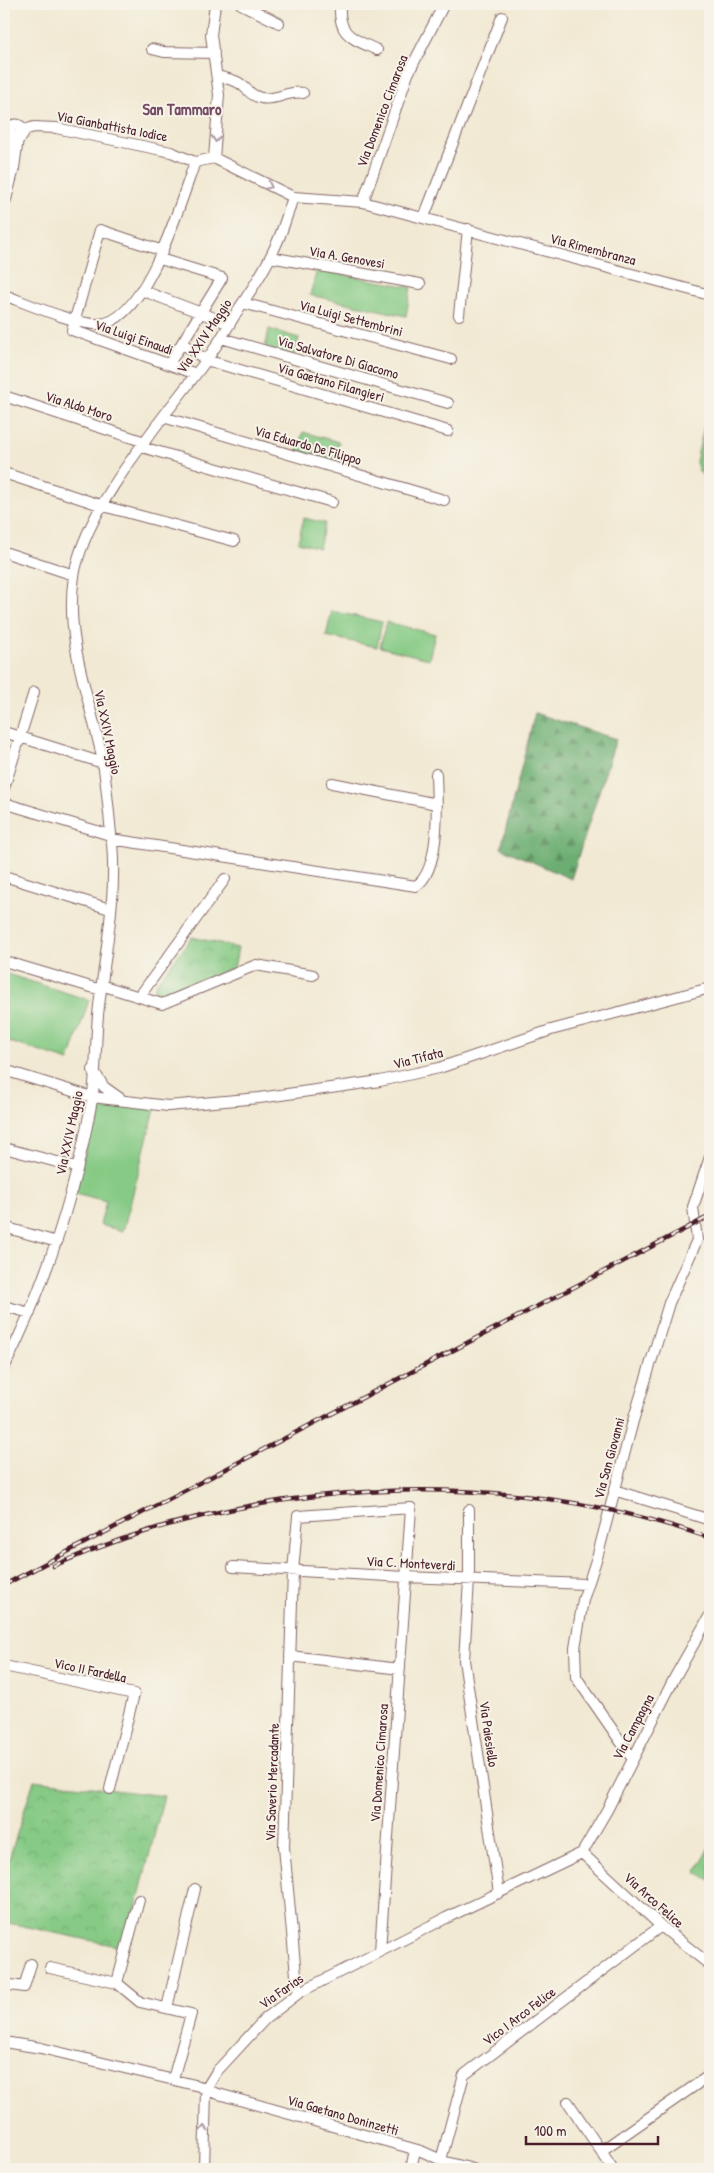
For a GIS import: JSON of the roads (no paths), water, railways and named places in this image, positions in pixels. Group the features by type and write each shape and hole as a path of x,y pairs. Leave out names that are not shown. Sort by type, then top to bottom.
{"street":[{"path":"214,158 219,95 211,35 216,4"},
{"path":"241,4 279,23"},
{"path":"340,4 340,18 343,29 349,36 377,50"},
{"name":"Via Domenico Cimarosa","path":"363,202 408,74 444,4"},
{"path":"424,217 502,17"},
{"path":"152,49 164,52 214,53"},
{"path":"217,76 237,82 247,92 259,97 270,99 296,92 303,93"},
{"name":"Via Gianbattista Iodice","path":"13,130 34,127 56,128 170,152 195,162"},
{"path":"4,199 12,168 13,130"},
{"path":"4,295 97,325 108,324 118,318 141,290 162,255 195,162 214,158 293,197"},
{"name":"Via Rimembranza","path":"293,197 363,202 710,295"},
{"name":"Via XXIV Maggio","path":"4,1368 26,1323 57,1242 92,1098 93,1070 110,909 111,837 103,763 74,644 72,611 74,575 87,534 103,506 143,444 206,360 243,303 276,246 293,197"},
{"path":"75,319 100,230 222,278 169,364"},
{"path":"459,315 468,230"},
{"name":"Via A. Genovesi","path":"270,256 420,284"},
{"path":"141,290 230,324"},
{"name":"Via Luigi Settembrini","path":"243,303 451,359"},
{"name":"Via Luigi Einaudi","path":"75,319 72,330 196,374"},
{"name":"Via Salvatore Di Giacomo","path":"221,338 448,403"},
{"name":"Via Gaetano Filangieri","path":"182,343 206,360 448,431"},
{"name":"Via Aldo Moro","path":"4,396 143,444 332,502"},
{"name":"Via Eduardo De Filippo","path":"164,417 444,500"},
{"path":"4,473 103,506 234,541"},
{"path":"4,552 74,575"},
{"path":"4,788 34,692"},
{"path":"4,732 103,763"},
{"path":"4,803 111,837 416,886 426,875 436,837 436,774"},
{"path":"332,783 437,804"},
{"path":"4,876 110,909"},
{"path":"139,997 225,879"},
{"path":"4,961 162,1004 256,965 313,975"},
{"name":"Via Tifata","path":"4,1070 92,1098 168,1106 259,1098 380,1081 439,1068 551,1030 710,988"},
{"name":"Via Tifata","path":"93,1070 104,1087 124,1101"},
{"path":"4,1148 76,1167"},
{"name":"Via San Giovanni","path":"632,1758 576,1677 575,1648 582,1600 669,1303 697,1240 693,1207 710,1157"},
{"path":"4,1226 57,1242"},
{"path":"4,1306 30,1313"},
{"path":"614,1490 710,1520"},
{"name":"Via Saverio Mercadante","path":"300,1992 297,1986 284,1862 293,1571 298,1516 410,1508 405,1577"},
{"name":"Via Paiesiello","path":"469,1510 469,1580 464,1660 498,1893"},
{"name":"Via C. Monteverdi","path":"233,1567 405,1577 587,1584"},
{"name":"Via Domenico Cimarosa","path":"380,1951 405,1577"},
{"name":"Via Campagna","path":"582,1853 607,1810 632,1758 710,1615"},
{"path":"290,1656 400,1669"},
{"name":"Vico II Fardella","path":"4,1666 134,1694 110,1789"},
{"name":"Via Farias","path":"206,2089 217,2071 247,2036 265,2019 300,1992 582,1853"},
{"name":"Via Arco Felice","path":"582,1853 660,1926 710,1965"},
{"path":"167,2008 195,1889"},
{"path":"117,1983 139,1900"},
{"name":"Vico I Arco Felice","path":"441,2160 464,2076 660,1926"},
{"path":"4,1984 24,1987 31,1964"},
{"path":"50,1968 117,1983 140,2002 191,2014 172,2079"},
{"path":"4,2042 41,2048 172,2079 206,2089 204,2169"},
{"path":"601,2151 710,2075"},
{"name":"Via Gaetano Doninzetti","path":"206,2089 214,2093 415,2150 473,2169"},
{"path":"568,2102 613,2169"},
{"path":"411,2169 415,2150"}],"railway":[{"path":"4,1585 710,1216"},
{"path":"53,1566 131,1536 212,1514 295,1499 379,1491 464,1491 548,1499 630,1515 710,1538"}],"district":[{"name":"San Tammaro","path":"182,109"}]}
